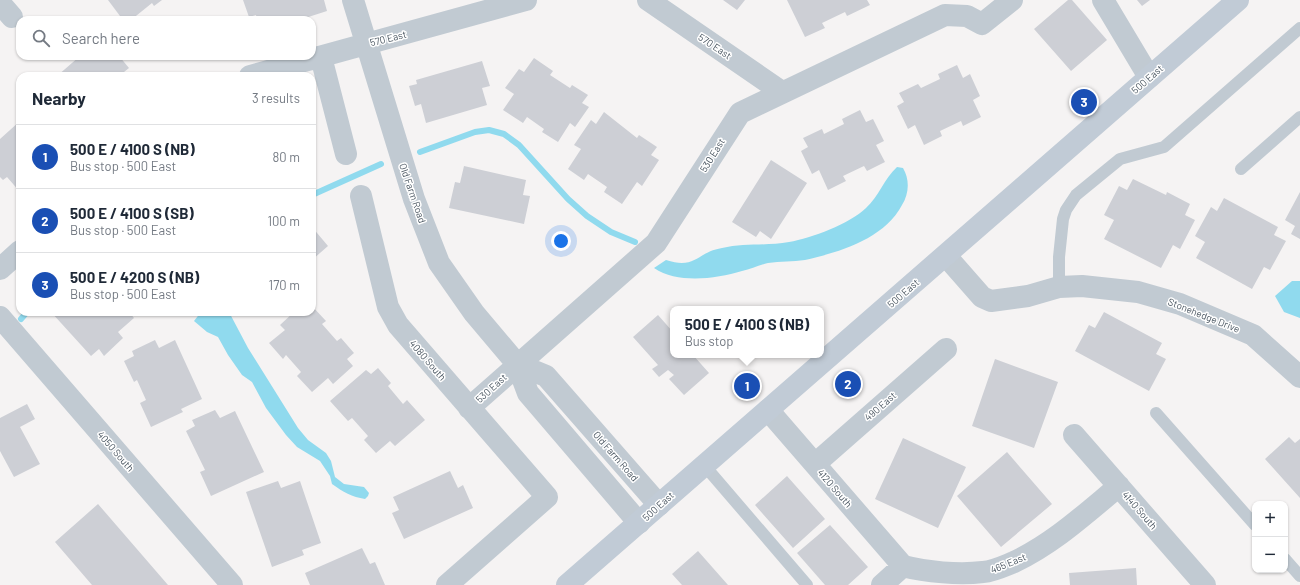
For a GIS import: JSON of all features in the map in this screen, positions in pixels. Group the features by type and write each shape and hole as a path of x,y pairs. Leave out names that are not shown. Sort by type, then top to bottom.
{"street":[{"name":"Old Farm Road","path":"353,0 368,43 414,200 439,263 474,313 517,364 528,393 639,523"},
{"name":"570 East","path":"316,58 526,0"},
{"name":"570 East","path":"648,0 782,92"},
{"name":"530 East","path":"469,408 517,364 656,243 740,113 945,15 967,16 982,24 1012,0"},
{"path":"1103,0 1150,77"},
{"name":"500 East","path":"567,585 1238,0"},
{"path":"321,57 346,154"},
{"name":"570 East","path":"265,72 310,60"},
{"name":"4080 South","path":"361,196 388,307 398,325 546,497 447,585"},
{"path":"0,269 16,255"},
{"name":"Stonehedge Drive","path":"946,256 982,296 991,301 1028,296 1060,287 1082,286 1138,292 1180,304 1253,335 1300,377"},
{"name":"4050 South","path":"0,317 232,585"},
{"name":"490 East","path":"815,464 946,349"},
{"name":"Old Farm Road","path":"517,364 546,376 659,505"},
{"name":"4120 South","path":"768,410 903,566"},
{"name":"4140 South","path":"1074,436 1205,585"},
{"name":"465 East","path":"903,566 917,569 965,572 983,572 1000,568 1034,552 1064,532 1119,486"},
{"path":"882,585 903,566"}],"lane":[{"path":"1060,287 1058,257 1063,219 1066,210 1076,195 1120,159 1164,146 1300,28"},
{"path":"1241,169 1300,117"},
{"path":"1156,413 1252,522"},
{"path":"704,465 807,585"},
{"path":"1288,562 1300,576"}],"water":[{"path":"897,167 903,168 908,182 906,196 902,205 894,217 884,227 873,235 846,248 805,260 768,263 731,274 709,278 685,278 674,276 654,268 666,260 676,263 690,262 707,253 722,248 789,242 830,230 850,220 866,208"},
{"path":"1292,281 1300,281 1300,318 1284,312 1275,296"},
{"path":"198,316 231,316 248,348 298,428 308,440 326,453 331,461 335,477 344,484 364,487 369,493 365,499 348,494 332,484 330,476 320,461 297,447 286,435 266,408 252,382 242,375 218,337 207,332 194,321"}],"building":[{"path":"108,0 162,0 154,6 152,3 136,16 120,16"},
{"path":"243,0 324,0 327,11 311,16 249,16"},
{"path":"723,0 745,0 737,10"},
{"path":"787,0 867,0 870,5 847,16 845,12 822,23 825,28 805,37"},
{"path":"1068,0 1072,0 1107,40 1071,71 1034,29"},
{"path":"1137,0 1150,0 1142,6"},
{"path":"534,58 553,71 550,75 570,88 572,85 588,95 582,103 589,107 575,127 570,123 558,142 542,132 544,129 527,117 523,123 503,110 514,94 505,88 519,69 524,72"},
{"path":"75,60 122,60 129,68 124,72 62,72"},
{"path":"482,61 490,86 482,88 487,105 426,123 421,104 415,106 409,86 417,84 416,80"},
{"path":"957,65 963,78 970,74 980,96 973,100 981,117 963,126 961,121 940,131 942,136 924,145 915,125 908,129 897,106 904,102 899,93 918,84 921,88 940,79 938,74"},
{"path":"860,110 866,122 873,119 884,141 876,145 885,162 867,171 864,166 843,176 846,181 828,190 819,170 812,174 801,151 808,147 803,138 822,129 824,134 844,124 842,119"},
{"path":"604,112 637,138 639,135 657,147 651,155 659,160 642,186 637,182 622,204 604,192 607,187 588,174 584,180 568,169 581,149 574,145 591,120 596,124"},
{"path":"16,125 16,187 7,177 3,180 0,177 0,139"},
{"path":"771,160 807,183 771,239 760,231 756,237 732,222"},
{"path":"464,166 526,180 523,195 530,196 524,224 449,208 455,182 460,183"},
{"path":"1133,179 1166,195 1167,192 1190,204 1185,215 1195,220 1180,249 1173,245 1161,268 1104,239 1114,220 1104,215 1119,186 1127,190"},
{"path":"1300,192 1300,239 1291,234 1295,226 1285,220"},
{"path":"1224,198 1278,227 1274,235 1286,241 1270,270 1264,267 1252,289 1196,258 1205,242 1195,236 1211,207 1217,211"},
{"path":"316,232 328,246 316,256"},
{"path":"316,310 326,321 322,324 337,341 341,338 354,353 347,359 353,366 333,384 328,378 312,392 297,376 301,372 286,355 283,359 269,343 285,330 280,325 290,316 316,316"},
{"path":"1104,312 1162,343 1156,354 1166,359 1149,391 1075,351 1089,325 1095,328"},
{"path":"658,315 670,329 670,358 696,358 709,373 684,395 669,379 674,375 668,370 659,377 652,369 658,365 633,337"},
{"path":"55,316 132,316 134,318 118,332 123,338 104,356 99,349 91,356"},
{"path":"155,340 159,348 175,340 202,399 181,409 183,412 151,427 140,403 146,400 137,380 134,382 124,361 134,356 132,351"},
{"path":"995,359 1058,382 1034,448 972,426"},
{"path":"378,368 391,383 388,386 403,404 407,400 425,420 395,446 390,441 376,453 364,440 368,436 352,418 348,421 330,401 366,370 371,374"},
{"path":"27,404 35,419 20,427 40,464 14,477 0,451 0,418"},
{"path":"215,410 220,418 235,411 264,472 211,496 200,472 205,470 186,431 195,426 192,420"},
{"path":"1289,437 1295,443 1300,439 1300,498 1265,459"},
{"path":"903,438 966,467 938,528 875,499"},
{"path":"1007,452 1052,504 1001,547 957,496"},
{"path":"450,471 458,488 463,485 473,508 404,539 392,513 399,510 393,497"},
{"path":"787,476 825,519 793,548 755,505"},
{"path":"278,481 281,488 300,481 321,543 302,550 304,555 272,567 246,492"},
{"path":"98,504 168,585 92,585 55,542"},
{"path":"830,525 868,567 848,585 825,585 797,553"},
{"path":"362,548 370,564 375,562 385,585 310,585 305,573"},
{"path":"698,551 728,585 682,585 672,574"},
{"path":"1136,568 1137,585 1070,585 1069,573"}],"waterway":[{"path":"420,152 475,132 489,130 504,134 519,145 568,199 587,216 611,232 635,242"},
{"path":"316,193 381,164"}],"place":[{"name":"500 E / 4200 S (NB)","path":"1084,102"},
{"name":"500 E / 4100 S (SB)","path":"848,384"},
{"name":"500 E / 4100 S (NB)","path":"747,386"}]}
